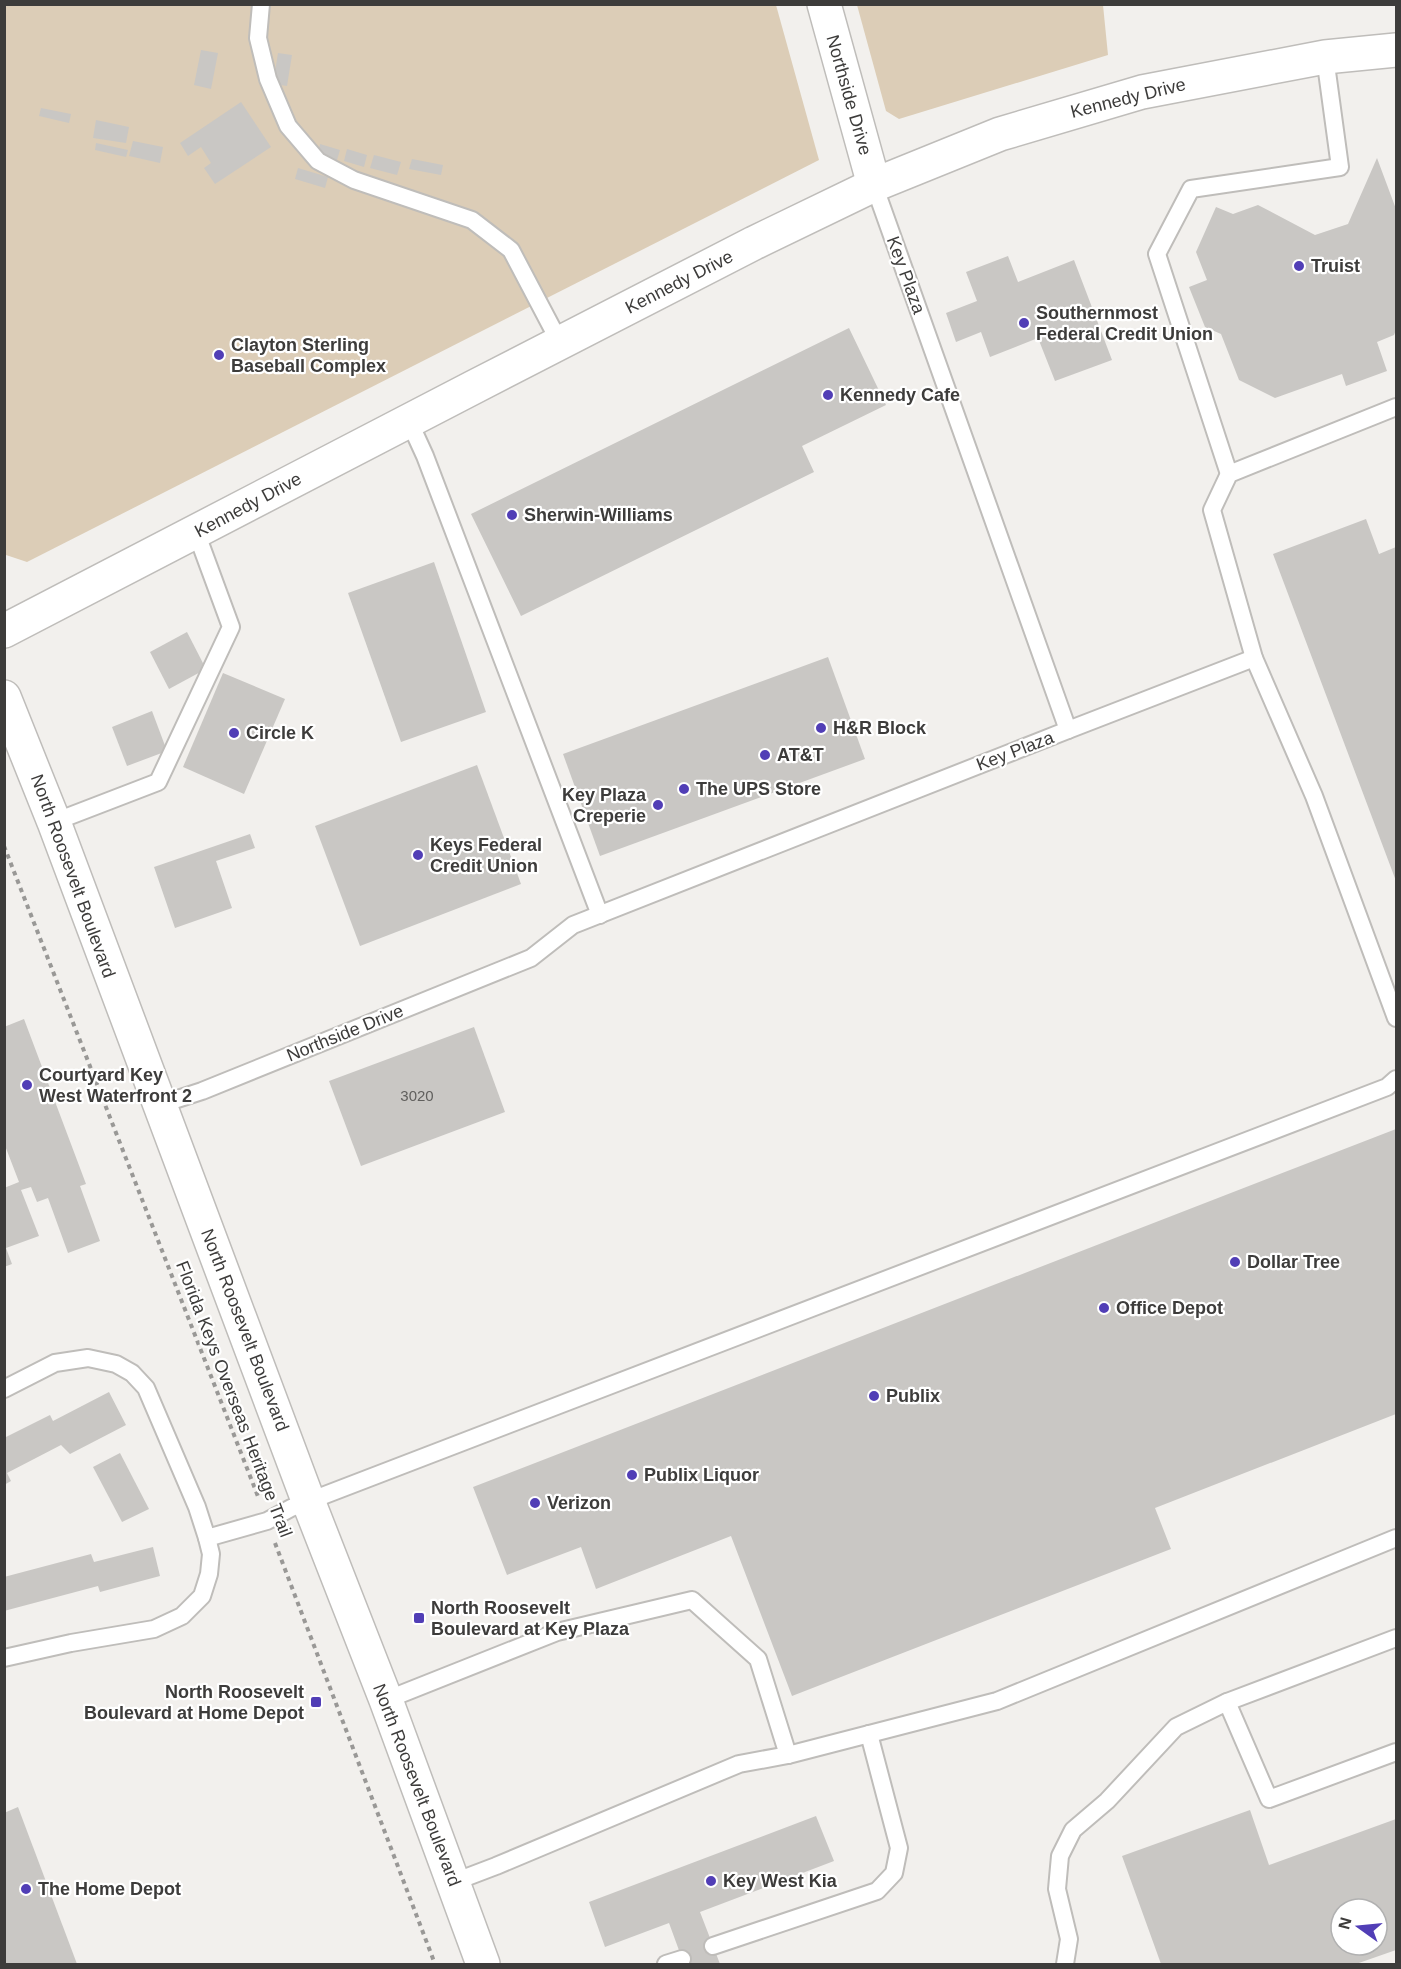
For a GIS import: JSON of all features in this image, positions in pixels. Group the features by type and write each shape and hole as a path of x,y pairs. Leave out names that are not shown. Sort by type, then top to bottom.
{"main road":[{"name":"Northside Drive","path":"824,4 874,185"},
{"name":"Kennedy Drive","path":"4,631 754,243 874,185 1000,134 1142,92 1325,57 1396,50"},
{"name":"North Roosevelt Boulevard","path":"4,697 54,822 309,1503 386,1700 483,1965"}],"lane":[{"path":"261,4 258,38 268,79 288,126 318,161 354,180 472,220 511,250 560,343"},
{"path":"1229,474 1157,254 1191,189 1340,167 1325,57"},
{"name":"Key Plaza","path":"531,958 573,926 1068,730 874,185"},
{"path":"1396,407 1229,474 1212,510 1254,658 1314,796 1396,1018"},
{"path":"409,421 425,456 600,915"},
{"path":"54,822 158,782 231,627 196,532"},
{"path":"1068,730 1254,658"},
{"name":"Northside Drive","path":"159,1105 202,1091 531,958"},
{"path":"207,1538 267,1521 291,1508 1387,1087 1396,1079"},
{"path":"4,1389 55,1363 88,1358 116,1364 132,1373 146,1388 197,1506 211,1554 209,1574 202,1596 182,1616 154,1629 71,1643 4,1658"},
{"path":"454,1882 739,1764 788,1755 996,1701 1396,1538"},
{"path":"386,1700 557,1632 692,1600 758,1659 788,1755"},
{"path":"1065,1965 1069,1939 1057,1889 1060,1856 1073,1830 1107,1801 1176,1727 1227,1702 1395,1642"},
{"path":"1227,1702 1269,1799 1396,1752"},
{"path":"713,1946 877,1891 894,1873 899,1848 869,1734"}],"path":[{"name":"Florida Keys Overseas Heritage Trail","path":"4,846 267,1521 435,1965"}],"shaded area":[{"name":"Clayton Sterling Baseball Complex","path":"4,5 776,5 819,160 27,562 6,555 4,551"},
{"path":"857,5 1103,5 1108,55 899,119 886,111"}],"building":[{"path":"201,50 218,53 211,89 194,85"},
{"path":"278,53 292,55 287,86 273,84"},
{"path":"241,102 271,147 215,184 204,168 211,163 201,147 188,156 180,143"},
{"path":"41,108 71,114 69,123 39,116"},
{"path":"96,120 129,127 126,143 93,138"},
{"path":"133,141 163,147 160,163 129,156"},
{"path":"96,143 128,150 126,157 95,150"},
{"path":"320,144 340,150 337,160 318,155"},
{"path":"347,149 367,155 364,167 344,161"},
{"path":"374,155 401,162 397,175 370,168"},
{"name":"Truist","path":"1377,158 1396,209 1396,330 1394,335 1377,342 1387,371 1346,386 1342,374 1275,398 1239,380 1221,334 1205,327 1189,287 1207,280 1196,252 1216,207 1233,214 1258,205 1315,235 1348,224"},
{"path":"412,159 443,165 441,175 409,169"},
{"path":"298,168 328,177 325,188 295,179"},
{"name":"Southernmost Federal Credit Union","path":"1008,256 1018,282 1074,260 1112,360 1055,381 1038,338 990,357 981,332 956,342 946,313 977,301 966,272"},
{"path":"849,328 886,405 802,446 814,472 521,616 471,514"},
{"path":"1366,519 1379,554 1396,547 1396,881 1273,554"},
{"path":"434,562 486,712 401,742 348,593"},
{"path":"187,632 206,669 169,689 150,652"},
{"path":"828,657 865,759 600,856 563,754"},
{"name":"Circle K","path":"223,673 285,699 244,794 183,767"},
{"path":"152,711 167,751 127,766 112,727"},
{"name":"Keys Federal Credit Union","path":"477,765 521,884 360,946 315,826"},
{"path":"250,834 255,848 216,861 232,908 175,928 154,867"},
{"name":"Courtyard Key West Waterfront 2","path":"24,1019 86,1184 80,1186 100,1241 68,1253 48,1198 37,1202 31,1187 21,1190 39,1236 6,1248 12,1264 4,1267 4,1188 19,1182 4,1143 4,1027"},
{"path":"474,1027 505,1112 361,1166 329,1081"},
{"path":"1396,1129 1396,1414 1155,1508 1171,1549 792,1696 731,1536 596,1589 581,1547 507,1575 473,1487"},
{"path":"109,1392 126,1425 70,1454 61,1445 7,1473 11,1481 4,1485 4,1438 50,1415 53,1421"},
{"path":"120,1453 149,1509 122,1522 93,1467"},
{"path":"153,1547 160,1576 100,1592 98,1586 4,1611 4,1577 91,1554 94,1562"},
{"name":"The Home Depot","path":"18,1807 77,1964 4,1964 4,1813"},
{"path":"1250,1810 1269,1865 1396,1819 1396,1950 1389,1952 1389,1897 1329,1897 1329,1957 1376,1957 1356,1964 1161,1964 1122,1856"},
{"name":"Key West Kia","path":"816,1816 834,1861 700,1912 720,1964 684,1964 669,1923 605,1947 589,1902"}],"place":[{"name":"Truist","path":"1299,266"},
{"name":"Southernmost Federal Credit Union","path":"1024,323"},
{"name":"Clayton Sterling Baseball Complex","path":"219,355"},
{"name":"Kennedy Cafe","path":"828,395"},
{"name":"Sherwin-Williams","path":"512,515"},
{"name":"H&R Block","path":"821,728"},
{"name":"Circle K","path":"234,733"},
{"name":"AT&T","path":"765,755"},
{"name":"The UPS Store","path":"684,789"},
{"name":"Key Plaza Creperie","path":"658,805"},
{"name":"Keys Federal Credit Union","path":"418,855"},
{"name":"Courtyard Key West Waterfront 2","path":"27,1085"},
{"name":"Dollar Tree","path":"1235,1262"},
{"name":"Office Depot","path":"1104,1308"},
{"name":"Publix","path":"874,1396"},
{"name":"Publix Liquor","path":"632,1475"},
{"name":"Verizon","path":"535,1503"},
{"name":"North Roosevelt Boulevard at Key Plaza","path":"419,1618"},
{"name":"North Roosevelt Boulevard at Home Depot","path":"316,1702"},
{"name":"Key West Kia","path":"711,1881"},
{"name":"The Home Depot","path":"26,1889"}]}
